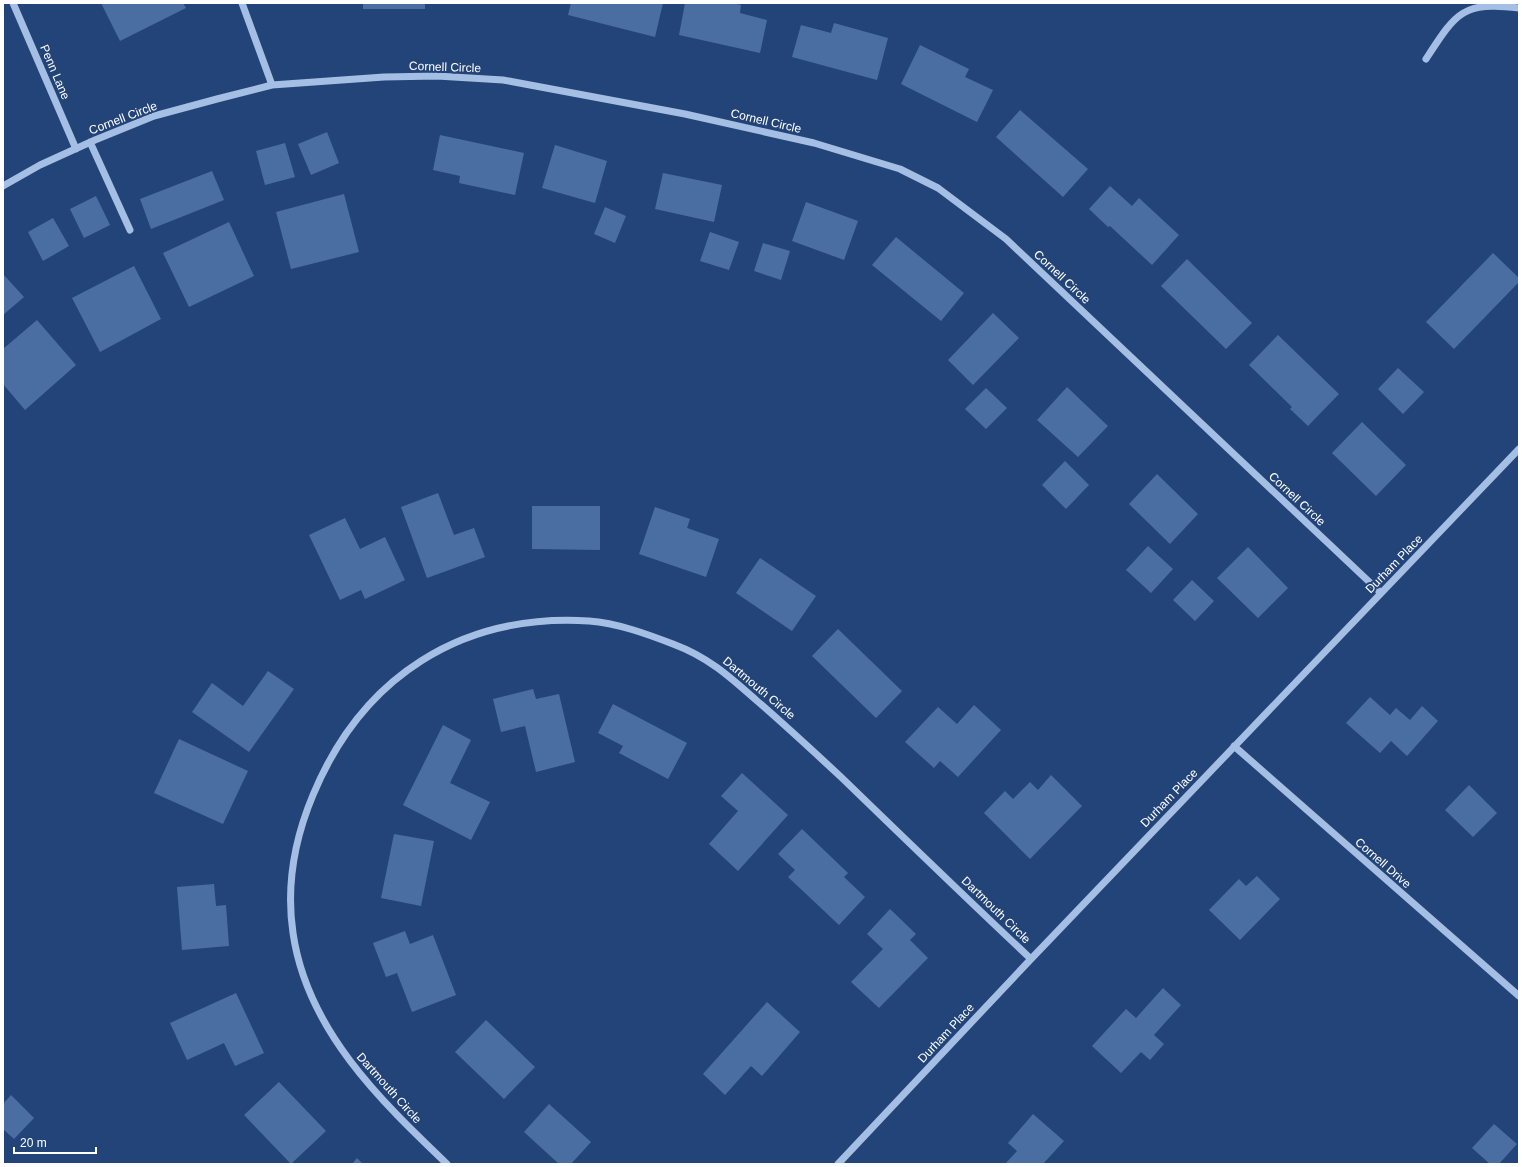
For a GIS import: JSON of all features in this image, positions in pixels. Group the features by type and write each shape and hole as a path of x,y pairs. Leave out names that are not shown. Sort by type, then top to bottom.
{"street":[{"name":"Penn Lane","path":"13,3 76,149"},
{"path":"242,3 272,86"},
{"path":"1426,59 1448,26 1468,9 1494,5 1519,8"},
{"name":"Cornell Circle","path":"3,186 90,142 154,116 272,86 384,77 437,76 503,80 693,115 814,143 900,169 938,188 1006,239 1381,593"},
{"path":"90,142 130,230"},
{"name":"Durham Place","path":"838,1164 1234,746 1518,451"},
{"name":"Dartmouth Circle","path":"447,1164 392,1109 356,1070 332,1036 313,1002 302,971 293,934 290,894 296,849 305,814 322,774 342,739 371,702 401,673 434,652 470,636 510,624 552,621 591,621 635,630 677,645 716,665 791,730 1031,959"},
{"name":"Cornell Drive","path":"1234,746 1519,996"}],"building":[{"path":"101,3 183,3 186,8 120,41"},
{"path":"363,3 425,3 425,9 363,9"},
{"path":"571,3 663,3 655,37 568,15"},
{"path":"685,3 732,3 741,5 740,13 767,20 760,53 679,35"},
{"path":"834,23 888,38 877,80 792,57 801,25 831,33"},
{"path":"920,45 969,69 965,77 993,90 977,122 901,84"},
{"path":"1020,110 1088,169 1063,197 996,137"},
{"path":"327,132 339,163 311,175 298,144"},
{"path":"440,135 524,153 515,195 459,183 460,176 433,170"},
{"path":"285,143 295,177 265,185 256,151"},
{"path":"555,145 607,161 595,203 542,188"},
{"path":"212,171 224,200 151,229 140,199"},
{"path":"663,173 722,185 714,222 655,209"},
{"path":"1110,186 1132,206 1139,198 1179,235 1152,265 1110,226 1108,227 1089,209"},
{"path":"344,194 359,252 291,269 276,212"},
{"path":"96,196 110,225 84,238 70,209"},
{"path":"806,202 858,221 844,260 792,241"},
{"path":"605,207 626,216 615,243 594,234"},
{"path":"53,218 69,246 43,261 28,232"},
{"path":"229,222 254,276 189,307 163,253"},
{"path":"710,232 739,242 729,270 700,261"},
{"path":"896,237 964,293 941,321 872,265"},
{"path":"763,243 790,251 781,280 754,271"},
{"path":"1493,253 1519,278 1519,282 1454,349 1426,322"},
{"path":"1187,259 1252,323 1226,349 1161,286"},
{"path":"134,266 161,319 100,352 72,298"},
{"path":"3,274 24,297 3,315"},
{"path":"993,313 1019,338 973,385 948,360"},
{"path":"37,320 76,365 25,410 3,384 3,349"},
{"path":"1278,335 1339,394 1308,426 1290,409 1292,407 1249,365"},
{"path":"1398,368 1424,392 1403,414 1378,389"},
{"path":"1067,387 1108,426 1078,457 1037,420"},
{"path":"986,388 1007,408 986,429 965,409"},
{"path":"1362,422 1406,465 1376,496 1332,453"},
{"path":"1065,461 1089,485 1066,509 1042,485"},
{"path":"1157,474 1198,514 1170,544 1129,504"},
{"path":"438,493 454,535 474,528 485,557 427,578 401,507"},
{"path":"532,506 600,506 600,550 532,549"},
{"path":"655,507 690,519 687,528 719,539 706,577 639,554"},
{"path":"345,518 360,549 385,537 405,580 365,599 361,590 340,600 309,535"},
{"path":"1148,546 1173,569 1151,593 1126,570"},
{"path":"1248,547 1288,588 1258,618 1217,578"},
{"path":"760,558 816,596 792,631 736,593"},
{"path":"1192,580 1214,601 1195,621 1173,600"},
{"path":"838,629 902,691 876,718 812,656"},
{"path":"268,671 294,689 249,752 192,712 212,683 243,706"},
{"path":"533,689 536,699 559,694 575,762 536,772 525,726 501,732 493,699"},
{"path":"1370,697 1390,715 1396,708 1410,720 1422,706 1438,721 1407,756 1391,741 1380,753 1346,723"},
{"path":"613,704 687,743 668,779 619,753 623,746 598,733"},
{"path":"974,705 1001,730 958,777 940,761 934,768 905,742 938,707 957,724"},
{"path":"443,725 471,740 450,783 490,802 471,840 403,805"},
{"path":"179,739 248,771 223,824 154,793"},
{"path":"742,773 788,815 738,871 709,844 738,811 721,796"},
{"path":"1051,775 1082,806 1030,859 984,813 1005,791 1013,799 1030,782 1038,790"},
{"path":"1469,785 1497,813 1473,837 1445,810"},
{"path":"802,829 848,873 844,877 865,897 839,925 788,877 795,870 778,854"},
{"path":"394,834 434,841 421,906 381,898"},
{"path":"1257,876 1280,899 1240,940 1209,910 1239,879 1246,886"},
{"path":"214,884 216,906 226,905 229,946 182,950 177,887"},
{"path":"890,909 916,934 910,940 928,958 879,1008 851,982 883,949 867,934"},
{"path":"405,931 410,944 433,935 456,995 412,1012 397,973 386,977 373,943"},
{"path":"1163,988 1181,1005 1154,1035 1164,1044 1150,1060 1141,1052 1121,1073 1092,1046 1126,1009 1136,1018"},
{"path":"236,993 264,1053 235,1066 224,1043 187,1060 170,1023"},
{"path":"767,1002 800,1032 762,1076 751,1066 725,1095 703,1074"},
{"path":"486,1020 535,1067 504,1099 455,1052"},
{"path":"279,1082 326,1131 291,1164 244,1115"},
{"path":"11,1095 34,1118 14,1139 3,1129 3,1104"},
{"path":"549,1104 591,1142 571,1164 559,1164 524,1132"},
{"path":"1033,1114 1064,1141 1043,1164 1005,1164 1017,1151 1008,1143"},
{"path":"1494,1124 1517,1144 1499,1164 1490,1164 1472,1148"},
{"path":"357,1158 363,1164 352,1164"}]}
